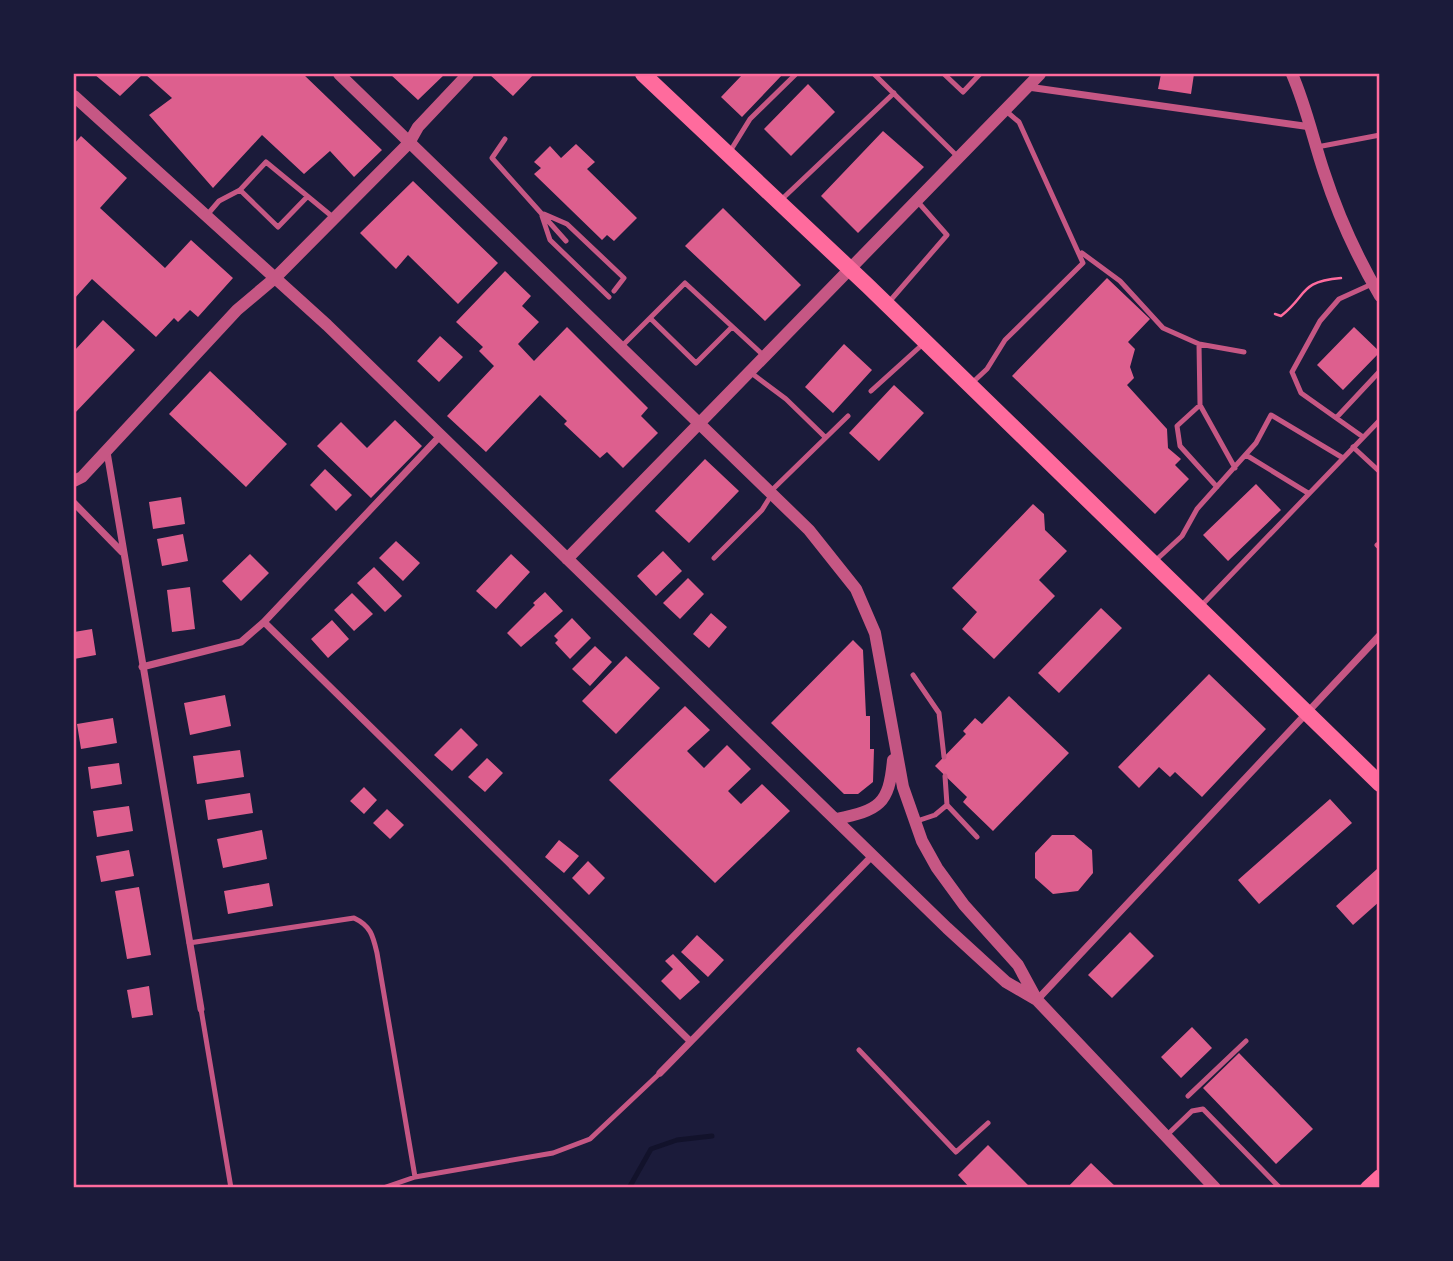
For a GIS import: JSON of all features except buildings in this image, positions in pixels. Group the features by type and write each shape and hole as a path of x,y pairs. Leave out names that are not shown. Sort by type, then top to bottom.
{"main road":[{"path":"643,74 848,267 1380,784"},
{"path":"1367,1188 1380,1175"}],"street":[{"path":"339,74 809,530 856,589 866,607 882,659 903,787 915,822 937,868 964,905 1018,965 1037,1000 1215,1188"},
{"path":"74,481 82,477 107,451 237,310 275,278 409,143 418,127 468,74"},
{"path":"567,559 848,267 1040,74"},
{"path":"1292,74 1342,222 1380,296"},
{"path":"1028,87 1311,127"},
{"path":"74,96 275,278 1006,982 1037,1000"},
{"path":"142,667 241,642 264,622 440,436"},
{"path":"107,451 201,1009"},
{"path":"74,503 122,552"},
{"path":"264,622 690,1040"},
{"path":"1037,1000 1380,635"},
{"path":"836,819 869,811 887,795 895,745"},
{"path":"660,1073 873,855"}],"lane":[{"path":"728,154 750,118 796,74"},
{"path":"874,74 958,157"},
{"path":"944,74 963,92 980,74"},
{"path":"779,202 894,93"},
{"path":"970,385 987,369 1005,340 1083,262 1019,122 1005,110"},
{"path":"1317,147 1380,135"},
{"path":"505,139 492,158 566,241"},
{"path":"206,216 219,201 240,190 266,162 334,218"},
{"path":"240,190 278,227 307,197"},
{"path":"886,305 945,241 947,235 916,200"},
{"path":"541,213 567,224 624,278 614,291"},
{"path":"541,213 550,240 609,297"},
{"path":"1081,253 1120,281 1163,328 1199,344 1244,352"},
{"path":"621,347 685,284 763,355"},
{"path":"1363,437 1301,393 1292,372 1320,321 1339,299 1372,284"},
{"path":"650,318 696,363 733,327"},
{"path":"871,391 925,342"},
{"path":"1199,344 1200,405 1235,468"},
{"path":"748,370 786,399 825,437"},
{"path":"1336,418 1380,371"},
{"path":"1200,405 1177,426 1180,446 1217,487"},
{"path":"1152,563 1182,536 1197,509 1235,468 1271,415 1343,458"},
{"path":"714,558 762,510 771,493 848,416"},
{"path":"1199,609 1380,420"},
{"path":"1353,447 1380,472"},
{"path":"1246,454 1308,493"},
{"path":"912,675 939,713 944,757"},
{"path":"945,776 947,805 977,837"},
{"path":"915,822 935,814 947,805"},
{"path":"189,943 354,918 366,923 373,935 377,953 415,1177"},
{"path":"201,1009 232,1188"},
{"path":"1188,1096 1246,1041"},
{"path":"859,1050 956,1152 988,1123"},
{"path":"383,1188 393,1187 415,1177 553,1153 590,1139 660,1073"},
{"path":"1166,1136 1192,1111 1203,1109 1280,1188"}],"path":[{"path":"1275,314 1282,316 1311,284 1340,278"}],"waterway":[{"path":"629,1188 651,1149 677,1140 712,1136"}]}
